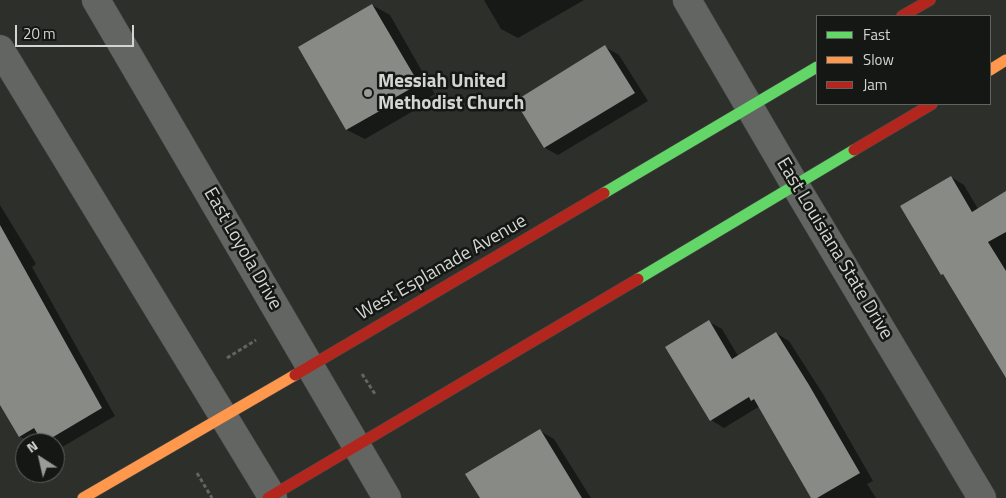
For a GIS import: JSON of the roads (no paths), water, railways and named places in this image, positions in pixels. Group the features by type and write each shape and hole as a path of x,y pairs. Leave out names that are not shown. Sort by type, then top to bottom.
{"main road":[{"path":"904,15 930,0"},
{"path":"991,69 1006,60"},
{"name":"West Esplanade Avenue","path":"83,498 311,366 816,68"},
{"path":"270,497 930,105"}],"street":[{"name":"East Loyola Drive","path":"96,0 387,498"},
{"name":"East Louisiana State Drive","path":"687,0 982,498"},
{"path":"0,50 270,497"}],"place":[{"name":"Messiah United Methodist Church","path":"368,93"}]}
